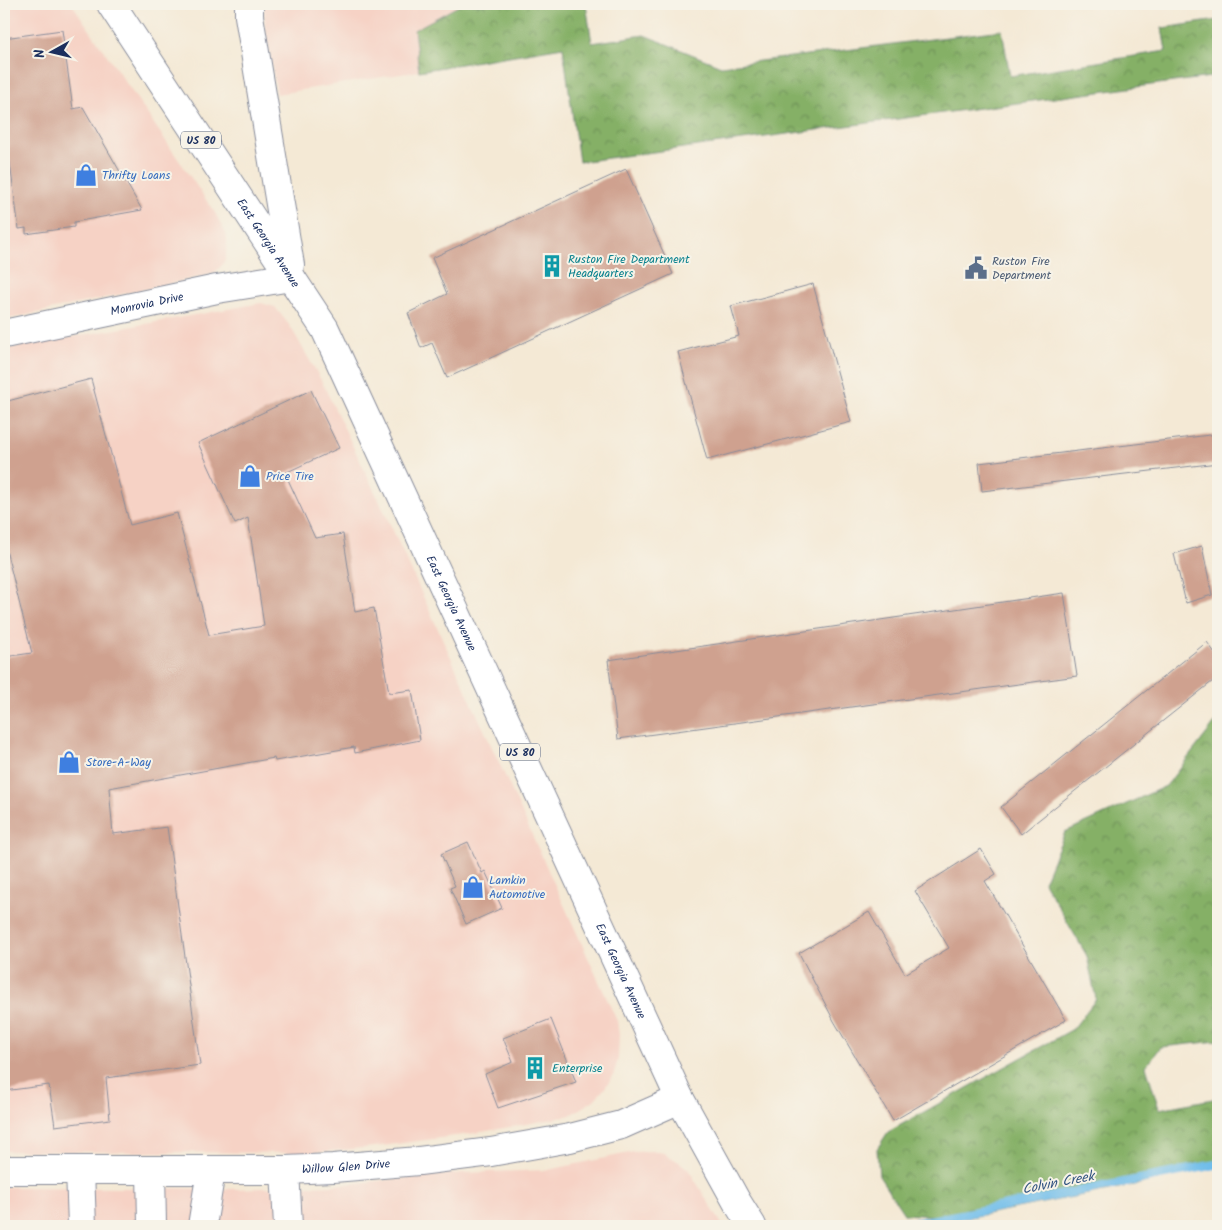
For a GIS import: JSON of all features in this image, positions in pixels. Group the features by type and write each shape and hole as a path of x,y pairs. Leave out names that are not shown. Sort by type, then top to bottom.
{"main road":[{"name":"East Georgia Avenue","path":"111,4 325,329 680,1099 752,1226"},
{"path":"249,4 252,35 292,277"},
{"name":"Monrovia Drive","path":"4,334 217,289 292,277"},
{"name":"Willow Glen Drive","path":"4,1170 286,1170 419,1161 492,1152 570,1138 621,1125 680,1099"},
{"path":"80,1170 82,1226"},
{"path":"151,1170 152,1225"},
{"path":"202,1226 211,1170"},
{"path":"286,1170 288,1226"}],"shaded area":[{"path":"4,4 72,4 215,213 227,239 226,257 222,265 215,272 4,320"},
{"path":"264,4 462,4 414,30 419,71 277,94 265,25"},
{"path":"261,303 275,307 290,326 321,380 385,513 617,1021 619,1035 618,1059 613,1076 594,1100 570,1115 470,1134 374,1147 307,1153 4,1151 4,349"},
{"path":"652,1151 664,1153 688,1169 723,1226 4,1226 4,1187 237,1189 335,1185 463,1173 548,1170 634,1152"}],"green space":[{"path":"462,4 586,4 592,43 644,35 721,66 1002,30 1010,76 1166,51 1162,28 1218,20 1218,76 579,162 563,47 419,71 414,30"},
{"path":"1218,719 1218,1041 1161,1047 1146,1066 1159,1109 1218,1098 1218,1165 1139,1184 966,1218 904,1214 879,1176 877,1149 888,1132 1073,1029 1096,999 1087,956 1044,882 1065,832 1166,786"}],"building":[{"path":"62,30 73,109 83,107 142,210 74,222 74,227 26,234 26,228 19,229 4,120 4,38"},
{"name":"Ruston Fire Department Headquarters","path":"626,169 673,274 447,378 432,343 421,348 408,313 447,294 432,258"},
{"path":"813,284 851,422 707,460 678,352 739,336 731,306"},
{"path":"91,379 130,525 177,513 209,635 264,626 248,518 235,524 198,443 311,390 339,448 285,473 315,538 343,534 355,612 374,608 389,693 412,690 420,740 355,753 354,747 275,761 274,758 109,788 113,834 167,827 200,1065 106,1078 110,1119 55,1126 49,1085 4,1091 4,657 32,653 4,542 4,402"},
{"path":"1218,434 1218,463 982,491 979,463"},
{"path":"1202,546 1212,595 1186,603 1174,554"},
{"path":"1064,593 1077,676 618,739 608,660"},
{"path":"1207,642 1218,657 1218,677 1021,834 1001,807"},
{"name":"Lamkin Automotive","path":"468,842 482,873 485,871 502,908 466,924 450,888 455,886 441,854"},
{"path":"981,849 996,874 985,881 1066,1020 893,1121 834,1021 799,953 869,912 905,974 949,948 915,891"},
{"name":"Enterprise","path":"551,1019 576,1082 498,1108 485,1074 513,1062 503,1038"}],"waterway":[{"name":"Colvin Creek","path":"902,1226 1218,1164"}],"place":[{"name":"Thrifty Loans","path":"86,175"},
{"name":"Ruston Fire Department Headquarters","path":"552,266"},
{"name":"Ruston Fire Department","path":"976,268"},
{"name":"Price Tire","path":"250,476"},
{"name":"Store-A-Way","path":"69,762"},
{"name":"Lamkin Automotive","path":"473,887"},
{"name":"Enterprise","path":"535,1068"}]}
